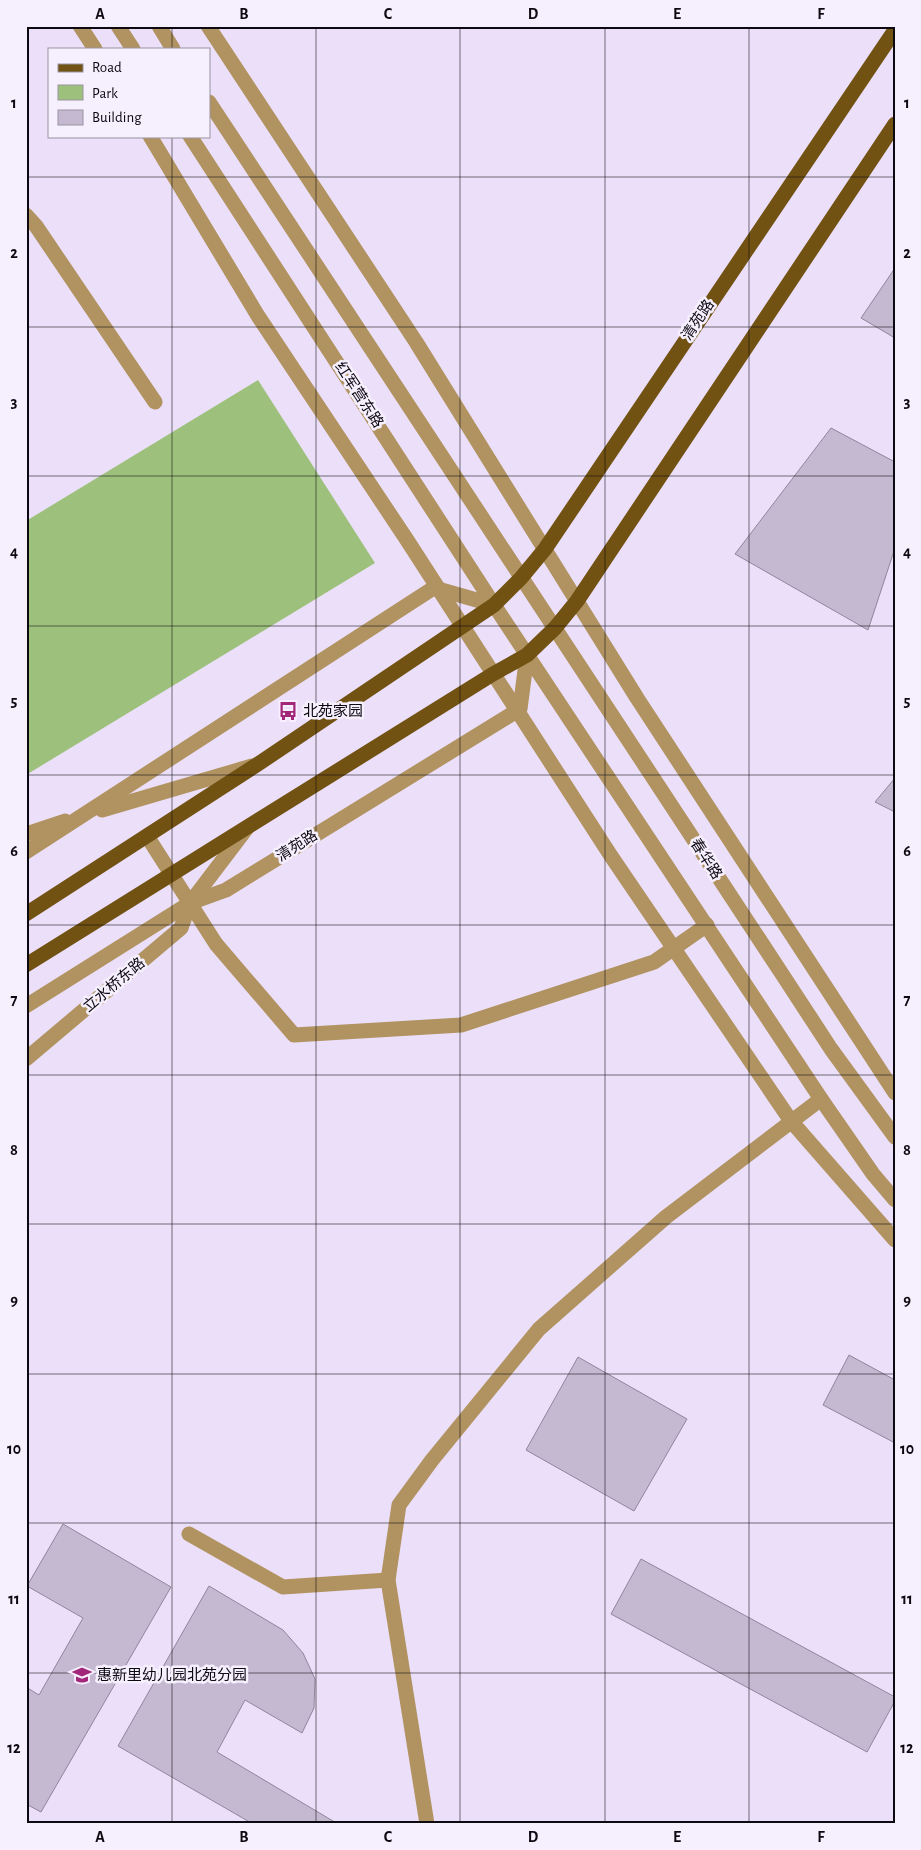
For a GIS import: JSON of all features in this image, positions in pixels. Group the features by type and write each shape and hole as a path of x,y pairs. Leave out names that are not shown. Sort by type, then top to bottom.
{"main road":[{"name":"清苑路","path":"26,914 258,764 494,605 521,578 545,549 895,30"},
{"path":"26,965 493,674 528,655 555,628 577,601 895,124"}],"street":[{"path":"80,26 94,48"},
{"path":"118,26 132,48"},
{"path":"159,26 173,48"},
{"path":"208,26 416,342 637,698 895,1093"},
{"path":"210,104 521,578"},
{"path":"151,138 258,316 673,948 791,1121 895,1240"},
{"name":"红军营东路","path":"191,138 528,655"},
{"path":"26,215 36,226 155,402"},
{"name":"春华路","path":"521,578 831,1048 895,1137"},
{"path":"26,852 432,589 494,605"},
{"path":"517,711 520,709 528,655"},
{"path":"528,655 821,1099 873,1174 895,1200"},
{"name":"清苑路","path":"26,1006 190,903 226,890 517,711"},
{"path":"26,834 258,764"},
{"path":"190,903 248,827"},
{"path":"147,836 216,944 294,1035 462,1025 654,962 707,925"},
{"name":"立水桥东路","path":"26,1058 181,928 190,903"},
{"path":"428,1824 388,1580 399,1505 432,1460 539,1329 666,1217 821,1099"},
{"path":"189,1534 282,1587 388,1580"}],"green space":[{"path":"258,380 375,563 26,775 26,521"}],"building":[{"path":"895,268 895,338 861,318"},
{"path":"831,428 895,462 895,548 868,630 735,554"},
{"path":"895,778 895,812 875,802"},
{"path":"849,1355 895,1380 895,1443 823,1405"},
{"path":"578,1357 687,1419 634,1511 526,1450"},
{"path":"63,1524 171,1587 41,1812 26,1804 26,1687 39,1695 83,1618 27,1586"},
{"path":"641,1559 895,1697 895,1701 867,1752 611,1614"},
{"path":"209,1586 283,1630 303,1653 315,1679 314,1708 302,1733 245,1700 217,1752 338,1824 253,1824 118,1746"}],"place":[{"name":"北苑家园","path":"288,711"},
{"name":"惠新里幼儿园北苑分园","path":"82,1675"}]}
